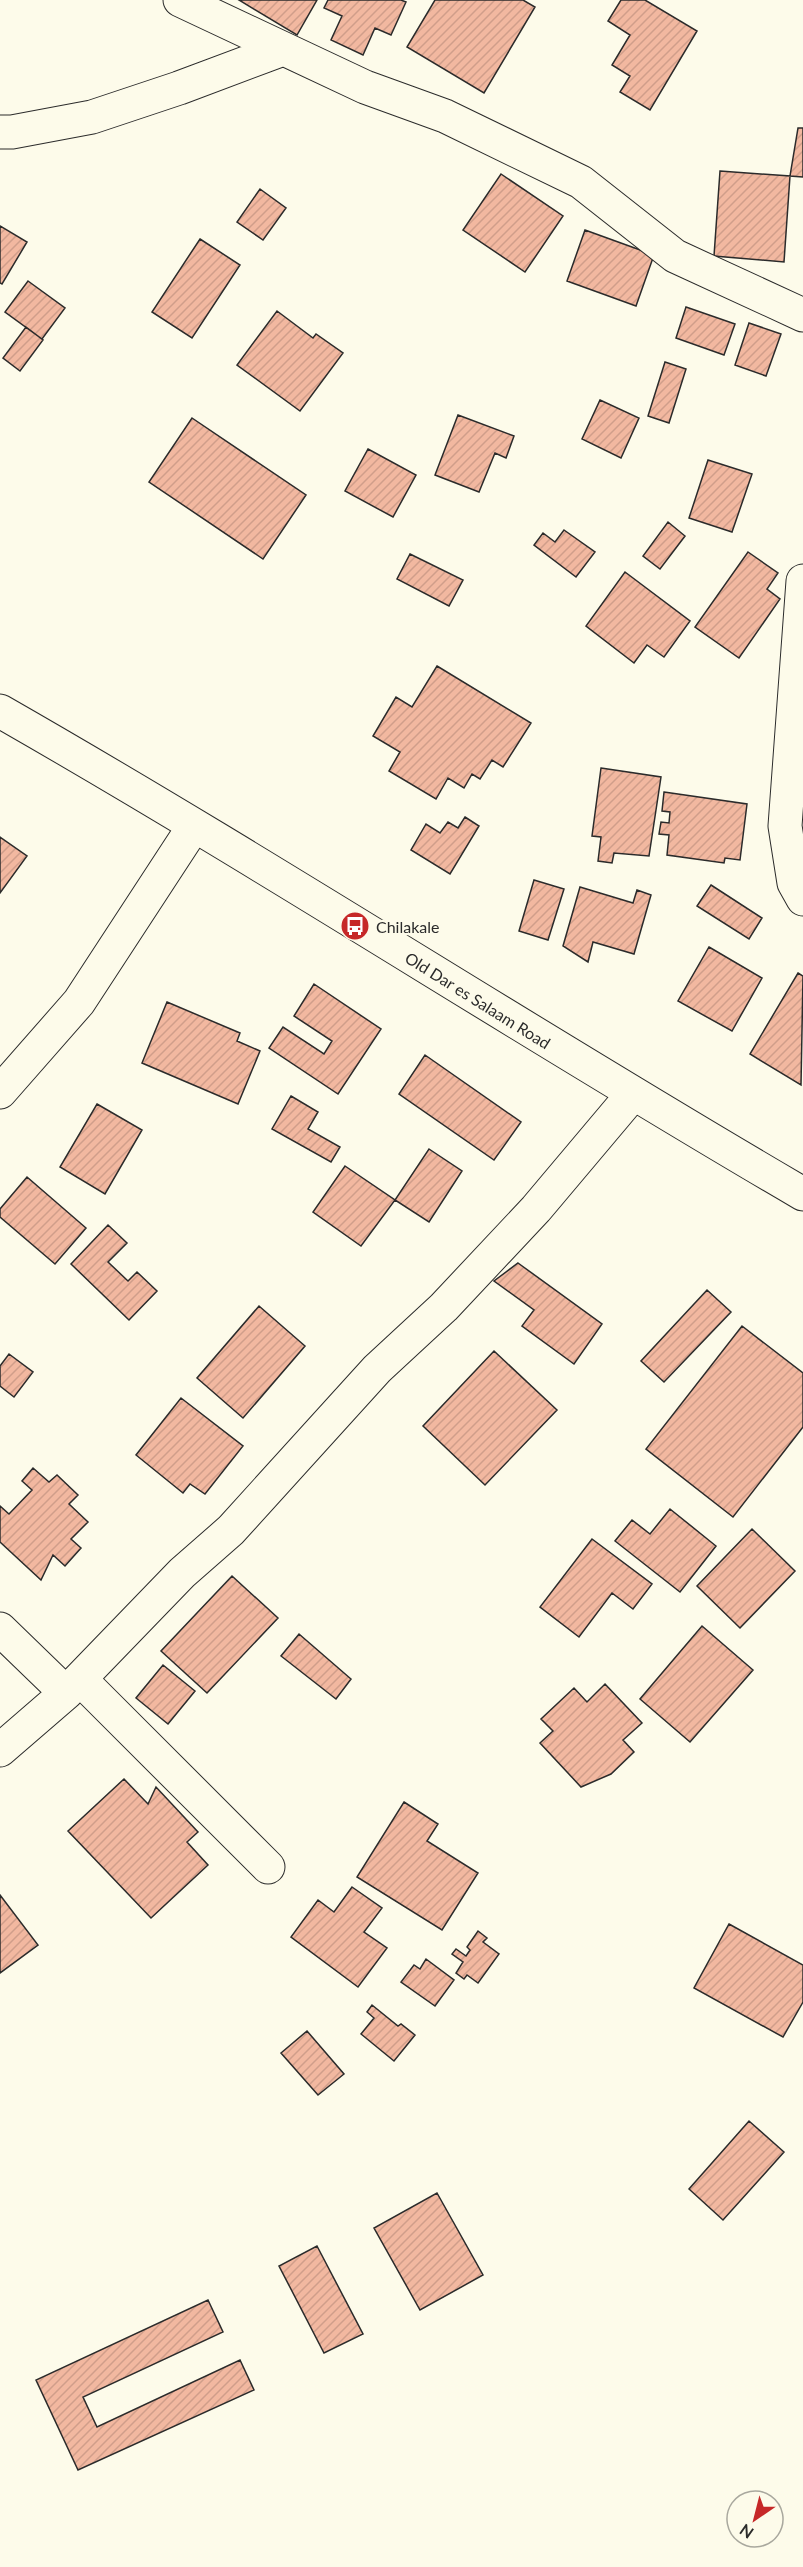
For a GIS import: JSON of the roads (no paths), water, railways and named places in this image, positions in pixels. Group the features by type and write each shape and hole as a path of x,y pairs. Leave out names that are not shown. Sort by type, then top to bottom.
{"street":[{"path":"180,0 365,87 445,116 581,182 675,256 803,315"},
{"path":"0,132 12,132 92,117 179,88 283,49"},
{"path":"803,581 785,826 794,883 803,899"},
{"name":"Old Dar es Salaam Road","path":"0,711 194,826 632,1095 803,1194"},
{"path":"0,1092 79,1002 194,826"},
{"path":"0,1750 73,1686 182,1573 231,1530 377,1369 444,1306 521,1225 632,1095"},
{"path":"0,1629 12,1644 73,1686 268,1867"}],"place":[{"name":"Chilakale","path":"355,926"}]}
